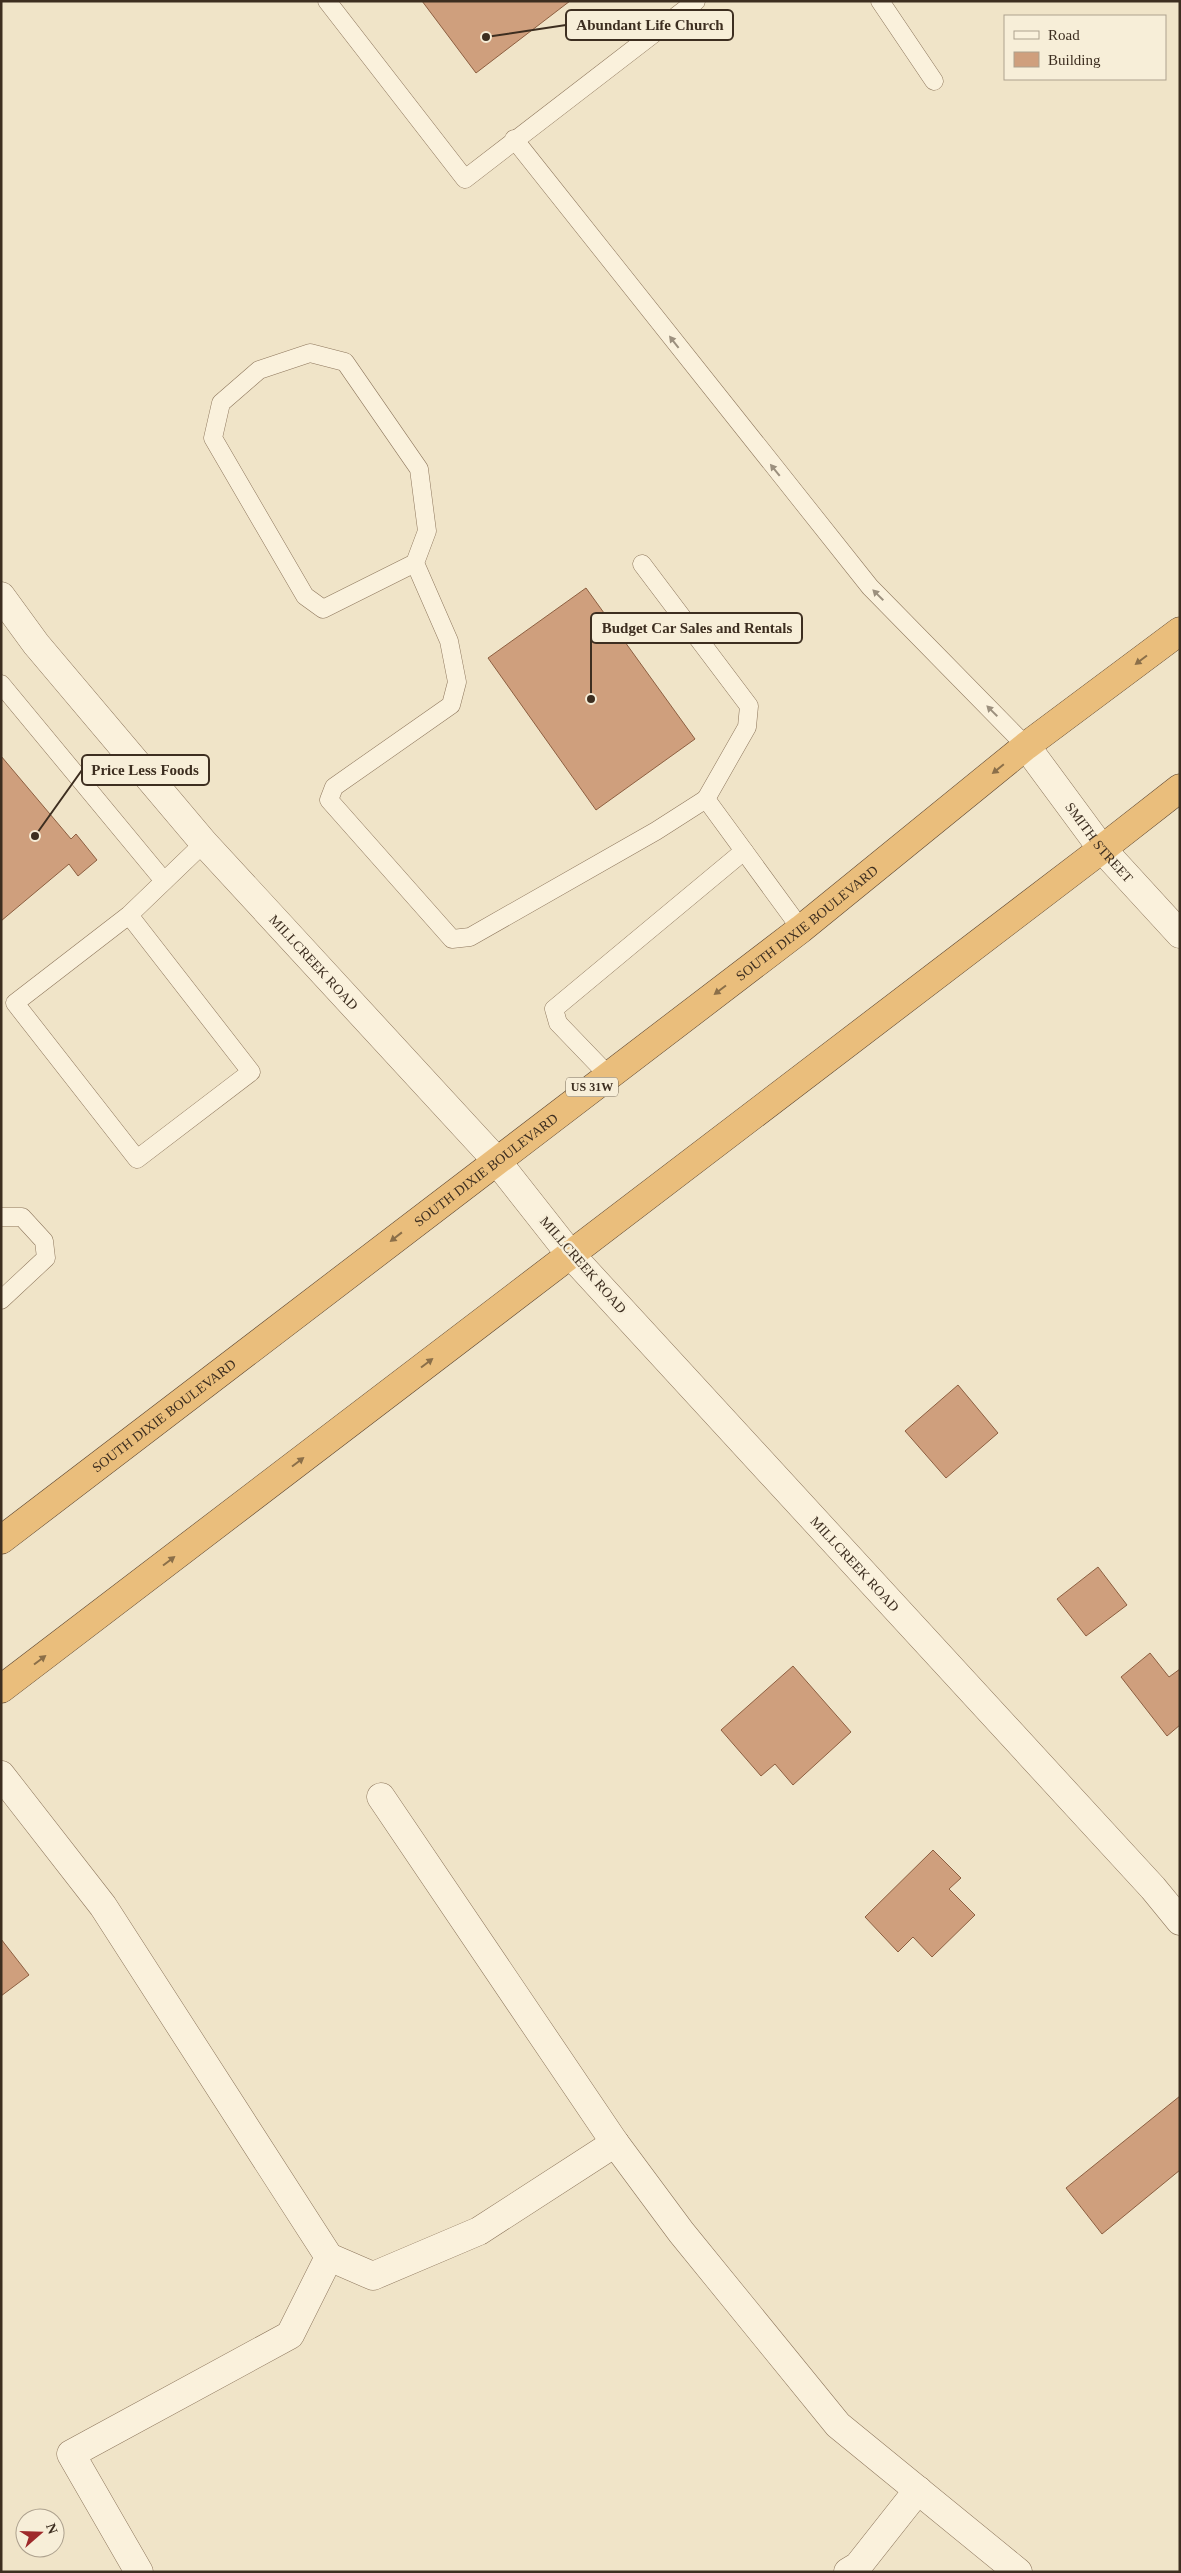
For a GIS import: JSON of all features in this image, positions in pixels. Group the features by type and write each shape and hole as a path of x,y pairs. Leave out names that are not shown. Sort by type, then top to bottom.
{"highway":[{"name":"SOUTH DIXIE BOULEVARD","path":"1,1540 496,1160 801,929 1026,746 1180,631"},
{"path":"1,1689 1102,850 1180,788"}],"street":[{"name":"MILLCREEK ROAD","path":"1,596 36,644 204,843 496,1160 570,1254 1153,1888 1180,1921"},
{"name":"SMITH STREET","path":"1026,746 1102,850 1180,934"},
{"path":"1,1775 103,1906 329,2257 374,2276 479,2231 615,2143"},
{"path":"381,1797 615,2143 681,2232 838,2425 1018,2572"},
{"path":"139,2572 71,2454 290,2335 329,2257"},
{"path":"848,2572 858,2566 918,2490"}],"lane":[{"path":"327,1 465,179 514,139 696,1"},
{"path":"880,1 934,82"},
{"path":"514,139 870,587 1026,746"},
{"path":"415,563 323,609 305,596 213,438 221,403 259,370 310,353 345,362 419,469 428,531 415,563 449,641 457,682 452,705 334,787 329,800 452,939 470,938 656,831 706,799 747,727 749,706 642,564"},
{"path":"1,684 164,881"},
{"path":"706,799 801,929"},
{"path":"129,915 250,1072 137,1159 15,1003 129,915 204,843"},
{"path":"608,1075 558,1023 554,1009 744,851"},
{"path":"1,1218 22,1217 44,1241 46,1258 1,1300"}],"building":[{"path":"422,1 570,1 476,73"},
{"path":"586,588 695,739 596,810 488,658"},
{"path":"1,756 71,839 76,834 97,860 78,876 69,864 1,921"},
{"path":"958,1385 998,1433 946,1478 905,1431"},
{"path":"1098,1567 1127,1605 1086,1636 1057,1599"},
{"path":"1150,1653 1169,1677 1180,1669 1180,1725 1167,1736 1121,1677"},
{"path":"793,1666 851,1732 793,1785 775,1764 761,1776 721,1730"},
{"path":"933,1850 961,1878 949,1889 975,1915 932,1957 913,1937 898,1952 865,1917"},
{"path":"1,1939 29,1975 1,1996"},
{"path":"1180,2096 1180,2170 1102,2234 1066,2188"}],"place":[{"name":"Abundant Life Church","path":"486,37"},
{"name":"Budget Car Sales and Rentals","path":"591,699"},
{"name":"Price Less Foods","path":"35,836"}]}
